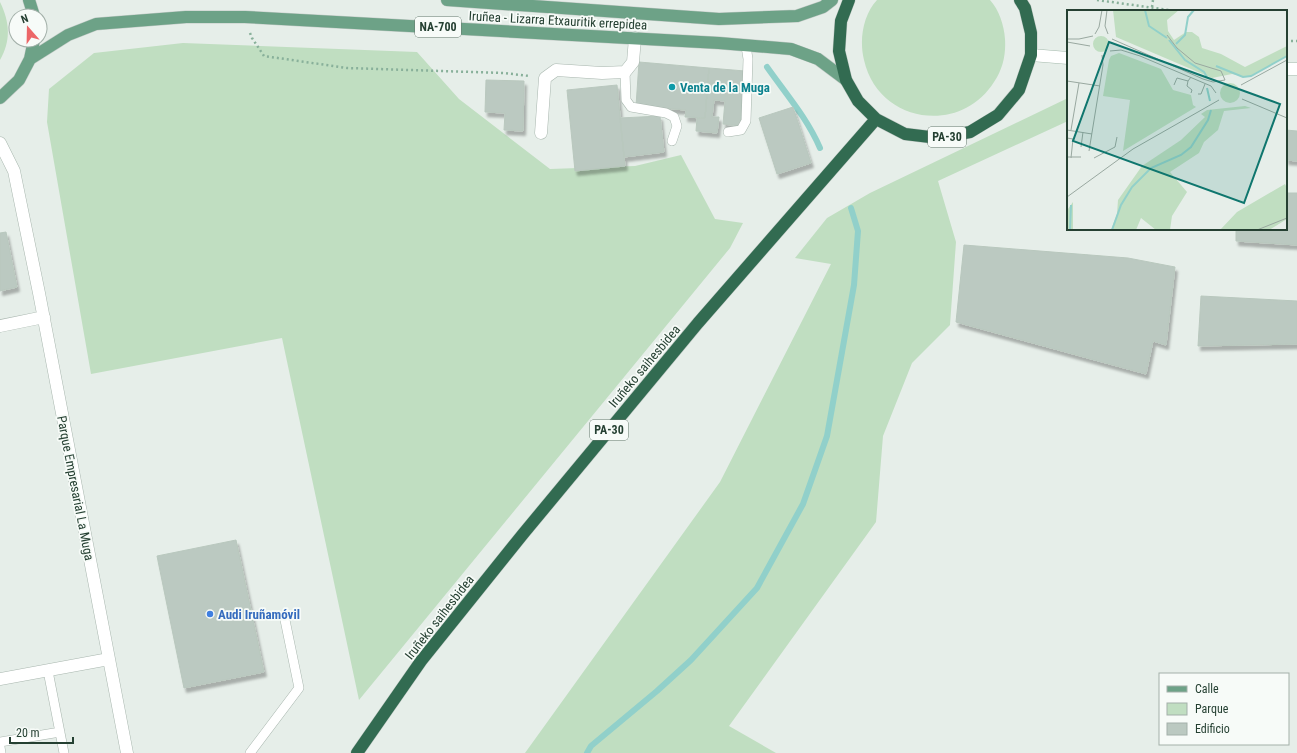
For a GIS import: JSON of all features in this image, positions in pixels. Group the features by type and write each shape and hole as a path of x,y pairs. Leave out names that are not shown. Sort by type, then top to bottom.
{"highway":[{"name":"PA-30","path":"849,0 841,21 839,51 846,80 858,101 876,119 905,134 938,138 970,132 998,115 1019,90 1031,56 1031,33 1025,8 1020,0"},
{"name":"Iruñeko saihesbidea","path":"357,753 421,661 523,534 698,323 876,119"}],"main road":[{"name":"Iruñea - Lizarra Etxauritik errepidea","path":"447,0 719,19 797,16 823,7 832,0"},
{"name":"Iruñea - Lizarra Etxauritik errepidea","path":"30,59 68,35 96,24 186,17 245,17 635,38 791,49 818,59 846,80"},
{"path":"0,98 19,80 30,59 32,48"}],"street":[{"path":"541,133 545,78 556,70 602,73 625,72 633,62 635,38"},
{"path":"1031,56 1067,58"},
{"name":"Parque Empresarial La Muga","path":"0,143 14,171 44,317 128,753"},
{"path":"0,326 44,317"},
{"path":"0,680 109,659"}],"lane":[{"path":"728,132 741,130 746,121 748,59 746,46"},
{"path":"625,72 626,100 631,107 666,113 674,117 678,126 672,141"},
{"path":"250,753 299,688 285,620"},
{"path":"48,671 64,753"},
{"path":"0,742 60,732"},
{"path":"0,747 1,753"}],"path":[{"path":"1097,0 1170,10"},
{"path":"1152,7 1153,0"},
{"path":"245,17 252,38 264,56 347,68 504,73 545,78"}],"green space":[{"path":"877,0 990,0 996,8 1004,28 1005,39 1003,61 1000,72 994,82 979,99 961,110 942,115 922,115 902,109 885,98 872,81 864,60 862,44 865,20 872,6"},
{"path":"0,2 6,17 8,31 6,46 0,60"},
{"path":"183,43 417,52 459,99 550,169 635,166 681,155 715,219 743,223 730,248 359,700 282,338 91,374 47,122 49,89 94,53"},
{"path":"1067,98 1067,121 938,181 956,242 950,325 912,363 883,436 876,522 729,726 776,753 525,753 720,482 831,264 795,258 827,218 870,193"}],"building":[{"name":"Venta de la Muga","path":"639,62 709,68 705,118 685,117 686,110 636,106"},
{"path":"709,68 745,71 740,126 723,124 725,101 714,100 712,117 719,117 717,133 696,131 697,118 705,118"},
{"path":"486,80 524,81 523,131 504,130 505,113 485,112"},
{"path":"617,85 625,166 575,171 567,90"},
{"path":"793,107 811,163 777,174 759,118"},
{"path":"660,116 664,152 624,157 620,118"},
{"path":"1287,130 1297,131 1297,161 1287,160"},
{"path":"1287,193 1297,193 1297,245 1236,241 1236,230 1287,230"},
{"path":"6,232 17,287 0,291 0,233"},
{"path":"964,245 1128,258 1175,267 1166,345 1153,341 1146,374 956,322"},
{"path":"1201,296 1297,301 1297,344 1198,346"},
{"name":"Audi Iruñamóvil","path":"236,540 264,672 184,688 157,556"}],"waterway":[{"path":"767,67 803,116 820,148"},
{"path":"587,753 591,746 657,691 691,660 757,588 803,504 827,436 854,285 858,231 851,208"}],"place":[{"name":"Venta de la Muga","path":"672,87"},
{"name":"Audi Iruñamóvil","path":"210,614"}]}
